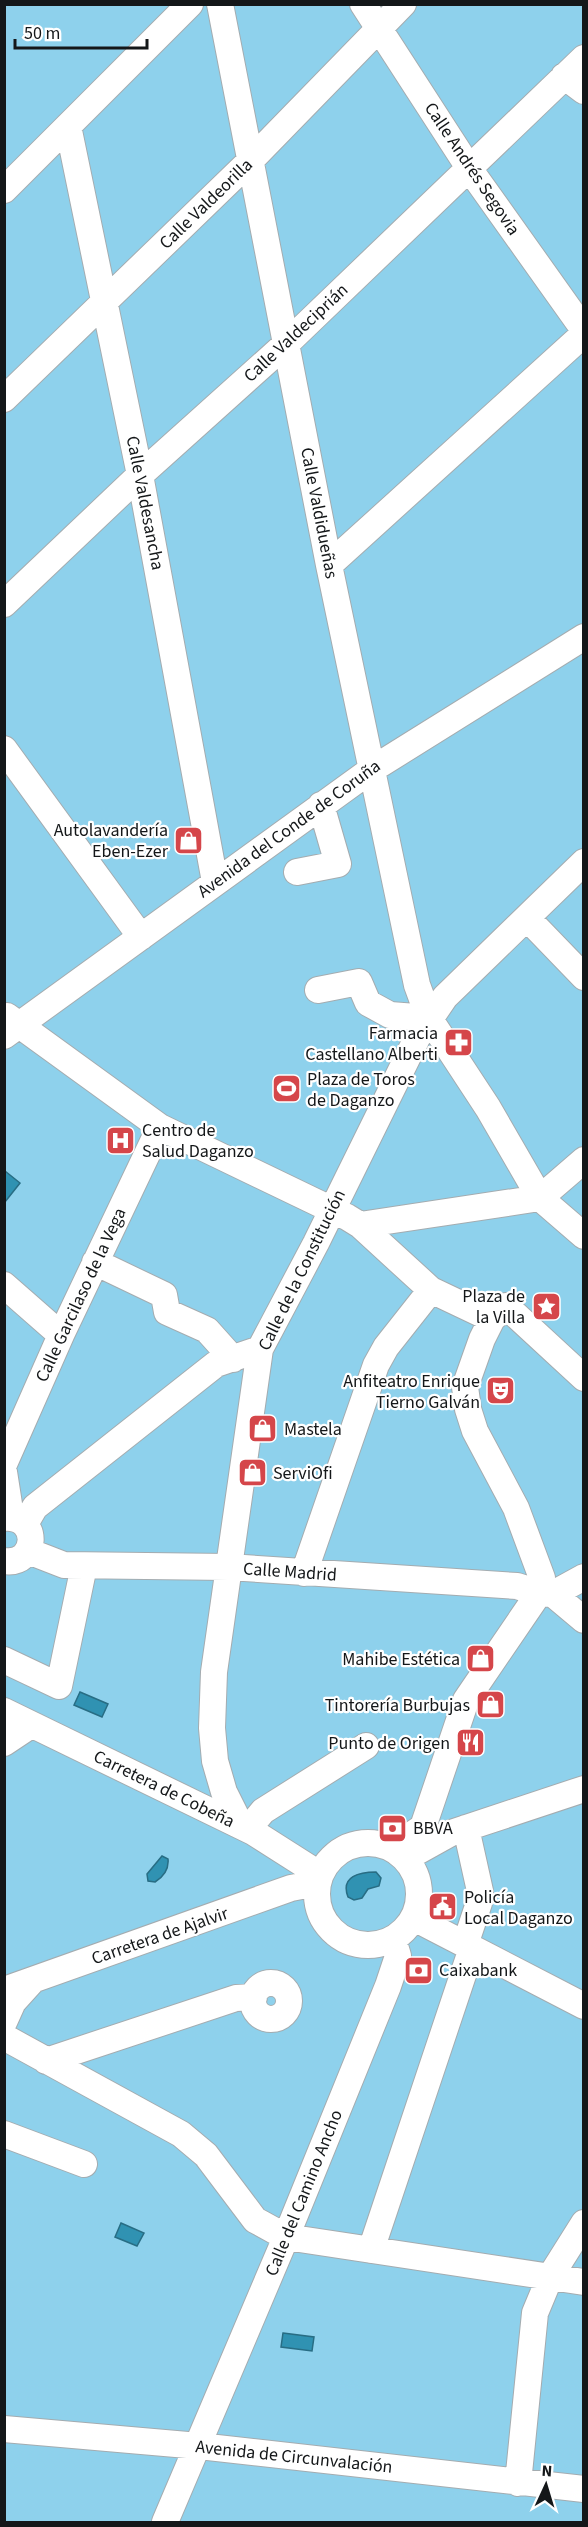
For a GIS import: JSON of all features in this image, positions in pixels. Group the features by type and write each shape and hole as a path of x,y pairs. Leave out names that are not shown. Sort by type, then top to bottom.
{"street":[{"path":"4,190 189,4"},
{"name":"Calle Valdidueñas","path":"220,4 329,565 417,985 429,1018 488,1108 540,1198"},
{"name":"Calle Andrés Segovia","path":"363,4 469,168 584,332"},
{"name":"Calle Valdeorilla","path":"4,399 251,160 403,4"},
{"name":"Calle Valdeciprián","path":"4,604 140,475 287,343 469,168 574,84 584,58"},
{"name":"Calle Valdesancha","path":"68,126 140,475 215,882"},
{"path":"329,565 584,332"},
{"name":"Avenida del Conde de Coruña","path":"9,1025 35,1015 371,770 584,636"},
{"path":"4,749 141,937"},
{"path":"297,872 338,864 321,805"},
{"name":"Calle de la Constitución","path":"244,1828 224,1792 215,1761 212,1728 214,1672 260,1349 429,1018 445,998 584,862"},
{"path":"527,918 584,977"},
{"path":"318,990 359,982 368,1003 390,1015 429,1018"},
{"path":"9,1025 160,1127 332,1209 360,1225 431,1290 492,1319"},
{"name":"Calle Garcilaso de la Vega","path":"4,1464 61,1335 160,1127"},
{"path":"360,1225 540,1198 584,1160"},
{"path":"540,1198 584,1236"},
{"path":"95,1262 164,1295 167,1312 207,1330 233,1359"},
{"path":"4,1285 61,1335"},
{"path":"304,1573 376,1365 386,1347 431,1290"},
{"path":"584,1378 506,1306 492,1319 471,1364 465,1387 468,1409 475,1431 516,1508 546,1594 584,1620"},
{"path":"13,1520 35,1507 216,1364 260,1349"},
{"path":"4,1472 13,1520 31,1537 28,1551 16,1560 4,1560"},
{"name":"Calle Madrid","path":"28,1551 64,1565 228,1567 517,1586 546,1594"},
{"path":"4,1660 59,1686 84,1566"},
{"path":"399,1853 423,1827 466,1700 546,1594 584,1577"},
{"name":"Carretera de Cobeña","path":"4,1711 244,1828 275,1846 318,1879"},
{"path":"4,1743 31,1725"},
{"path":"244,1828 263,1811 366,1746"},
{"path":"399,1853 451,1833 584,1789"},
{"path":"371,2250 469,1947 480,1891 466,1828"},
{"path":"359,1843 376,1843 399,1853 415,1872 419,1887 419,1903 414,1918 405,1930 393,1939 377,1945 360,1945 330,1930 321,1916 316,1900 318,1879 329,1860 342,1849 359,1843"},
{"path":"275,1846 281,1863 280,1879 275,1894"},
{"name":"Carretera de Ajalvir","path":"4,1990 318,1879"},
{"path":"414,1918 584,2006"},
{"name":"Calle del Camino Ancho","path":"165,2523 286,2237 388,1986 398,1956 393,1939"},
{"path":"4,2022 13,2002 32,1981"},
{"path":"46,2061 236,1998 254,1997"},
{"path":"4,2037 181,2134 206,2155 255,2220 286,2237 584,2282"},
{"path":"4,2134 84,2164"},
{"path":"518,2483 535,2313 550,2277 584,2223"},
{"name":"Avenida de Circunvalación","path":"4,2429 199,2446 584,2489"}],"shaded area":[{"path":"5,5 583,5 583,2522 5,2522"},
{"path":"4,1172 20,1183 5,1202"},
{"path":"80,1692 108,1704 102,1717 74,1705"},
{"path":"162,1856 168,1859 165,1872 155,1882 148,1881 147,1874"},
{"path":"376,1872 381,1878 379,1886 368,1889 362,1898 354,1900 348,1897 346,1890 349,1880 358,1874"},
{"path":"121,2223 144,2233 137,2246 115,2237"},
{"path":"283,2333 314,2337 312,2351 281,2347"}],"place":[{"name":"Autolavandería Eben-Ezer","path":"189,840"},
{"name":"Farmacia Castellano Alberti","path":"459,1043"},
{"name":"Plaza de Toros de Daganzo","path":"286,1089"},
{"name":"Centro de Salud Daganzo","path":"121,1140"},
{"name":"Plaza de la Villa","path":"546,1306"},
{"name":"Anfiteatro Enrique Tierno Galván","path":"501,1391"},
{"name":"Mastela","path":"263,1429"},
{"name":"ServiOfi","path":"252,1473"},
{"name":"Mahibe Estética","path":"481,1659"},
{"name":"Tintorería Burbujas","path":"491,1705"},
{"name":"Punto de Origen","path":"471,1743"},
{"name":"BBVA","path":"392,1828"},
{"name":"Policía Local Daganzo","path":"443,1907"},
{"name":"Caixabank","path":"418,1970"}]}
